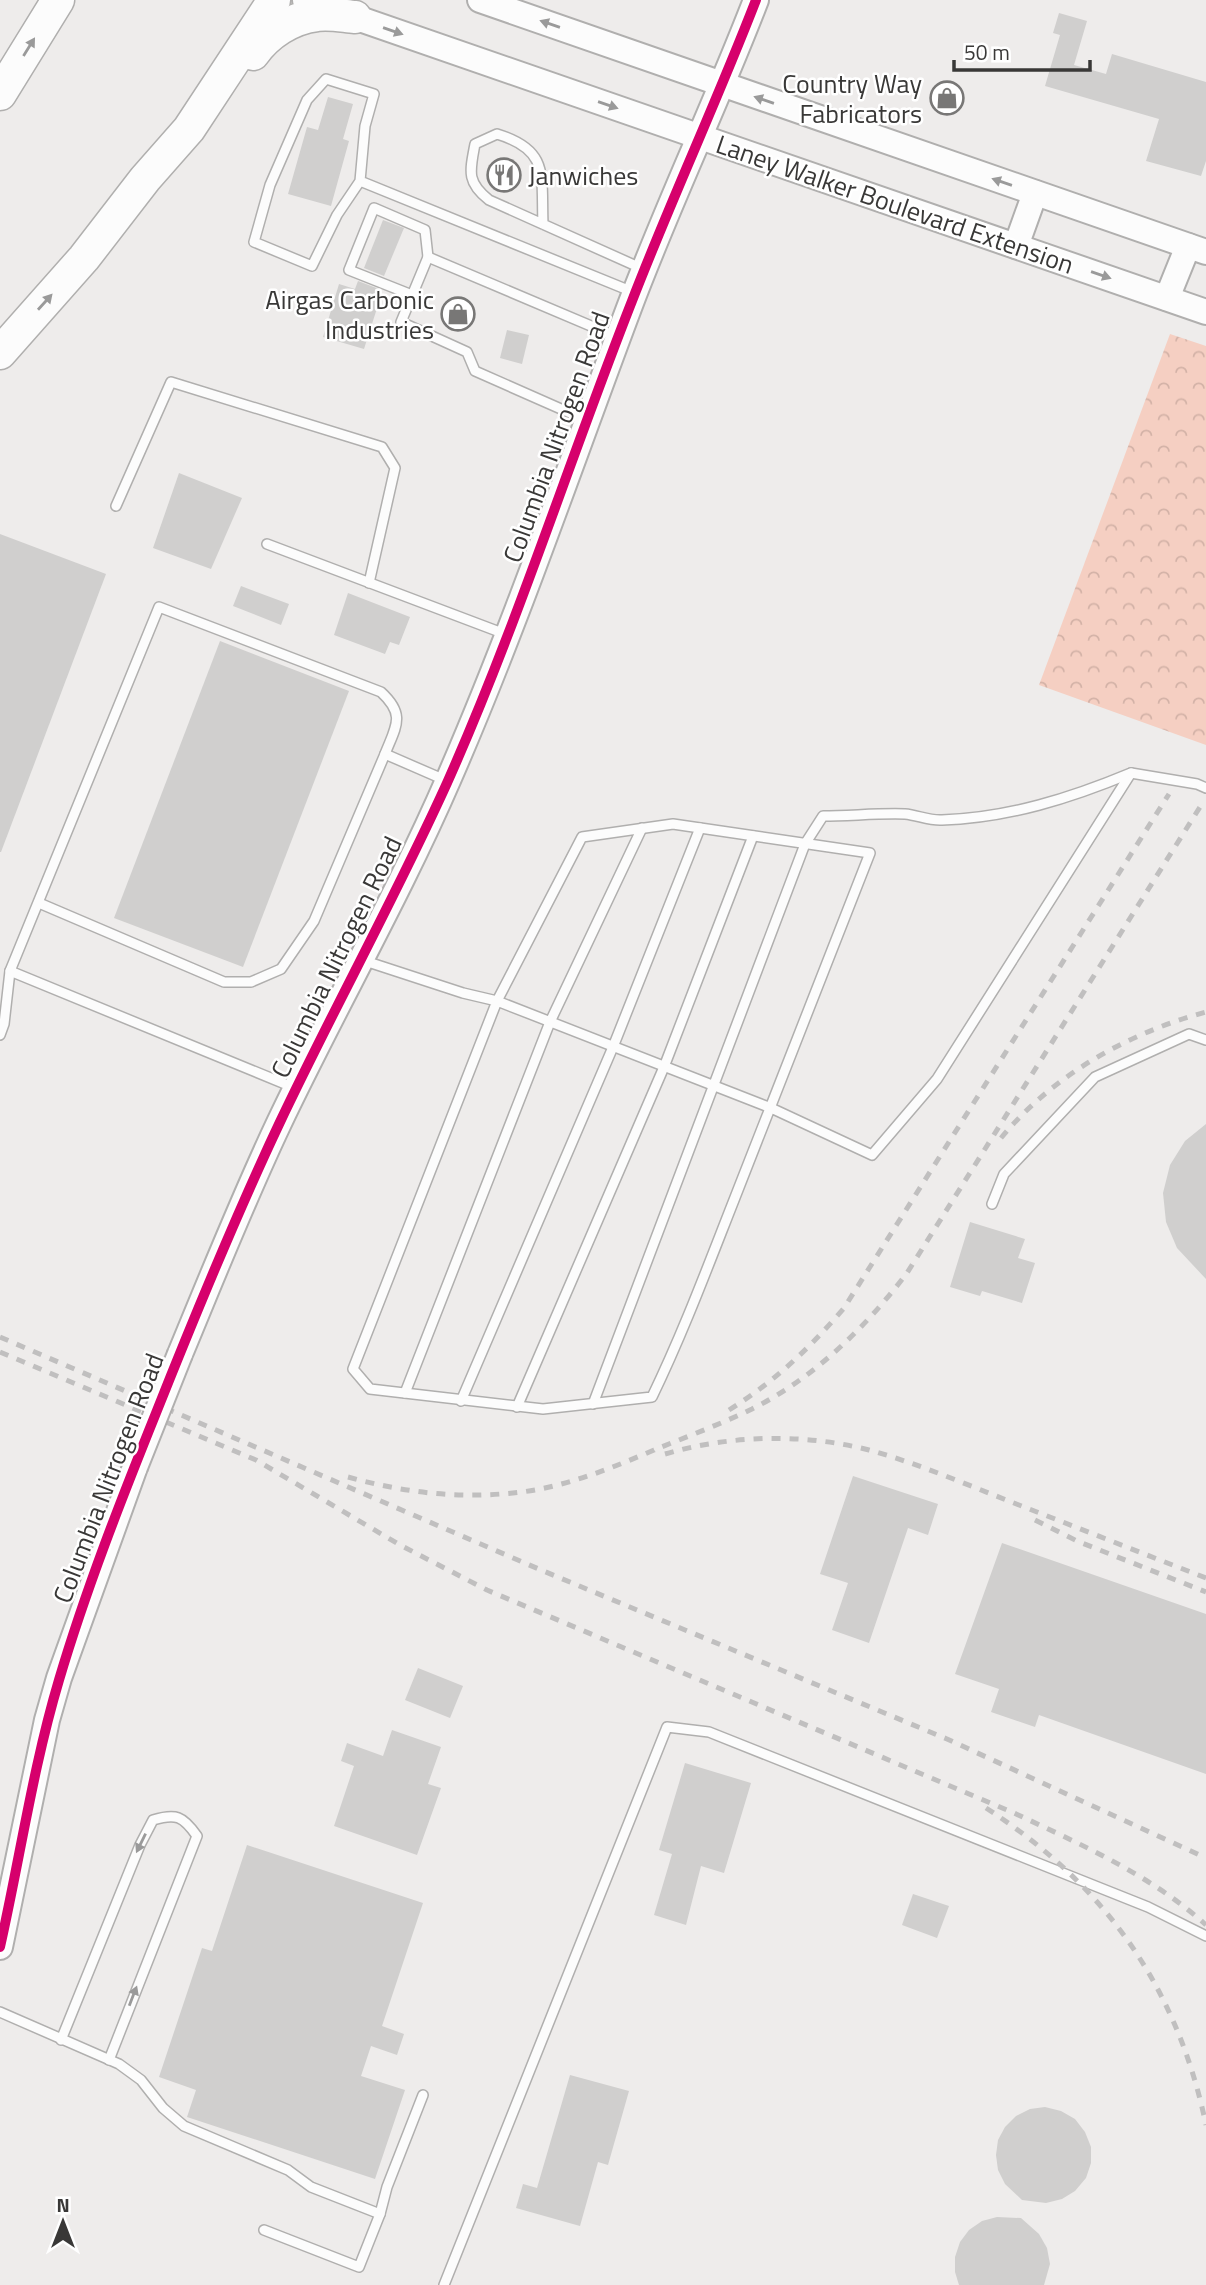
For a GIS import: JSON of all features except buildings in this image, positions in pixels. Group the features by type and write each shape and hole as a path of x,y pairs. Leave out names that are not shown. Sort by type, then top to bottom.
{"highway":[{"path":"0,94 58,0"},
{"path":"0,352 84,258 145,179 189,129 274,0"},
{"path":"145,179 198,132 259,46 276,31 298,19 318,14 355,17"}],"street":[{"name":"Laney Walker Boulevard Extension","path":"305,0 1206,312"},
{"path":"480,0 1197,249 1167,298"},
{"name":"Columbia Nitrogen Road","path":"0,1947 47,1720 76,1629 135,1466 246,1196 447,781 506,635 644,270 756,0"},
{"path":"1016,246 1035,193"}],"lane":[{"path":"326,79 374,94 362,150 360,181 337,215 312,266 254,242 270,185 307,100 326,79"},
{"path":"544,224 541,173 533,153 518,140 497,134 475,144 470,173 477,190 489,200 644,270"},
{"path":"360,181 635,293"},
{"path":"412,295 349,270 374,208 425,230 428,257 401,322 467,352 475,371 588,420"},
{"path":"428,257 618,337"},
{"path":"116,506 171,382 382,447 395,468 369,583"},
{"path":"267,544 506,635"},
{"path":"0,1035 4,1024 10,971 159,607 380,692 390,700 397,712 398,722 314,921 281,969 251,982 224,982 39,903"},
{"path":"385,754 447,781"},
{"path":"360,960 497,1001 771,1108 872,1155 937,1079 1131,773"},
{"path":"593,1404 805,844 823,816 906,814 940,821 1044,804 1079,794 1131,773 1197,784 1206,788"},
{"path":"673,824 753,836 870,853 670,1361 652,1396 543,1409 370,1389 353,1369 497,1001 582,837 673,824"},
{"path":"405,1394 550,1022 642,828"},
{"path":"461,1401 613,1047 699,828"},
{"path":"517,1407 664,1067 753,836"},
{"path":"10,971 296,1089"},
{"path":"992,1204 1004,1174 1095,1077 1189,1034 1206,1040"},
{"path":"444,2285 667,1727 709,1732 1148,1907 1206,1936"},
{"path":"61,2040 140,1845 153,1820 169,1815 186,1820 197,1836 108,2060"},
{"path":"0,2012 108,2060 141,2080 163,2108 184,2126 288,2170 311,2187 380,2214"},
{"path":"264,2230 359,2267 423,2095"}],"green space":[{"path":"1170,334 1206,346 1206,745 1039,685"}],"railway":[{"path":"729,1410 791,1364 844,1308 1169,794"},
{"path":"348,1477 405,1490 443,1494 482,1495 541,1489 617,1465 740,1415 775,1396 817,1367 856,1332 907,1273 1200,807"},
{"path":"1001,1138 1044,1095 1094,1059 1148,1032 1206,1012"},
{"path":"0,1337 541,1570 947,1739 1206,1858"},
{"path":"0,1352 256,1460 400,1545 487,1590 1014,1813 1114,1862 1162,1891 1206,1925"},
{"path":"665,1454 715,1443 767,1438 818,1441 869,1450 945,1476 1206,1578"},
{"path":"1035,1520 1077,1541 1206,1592"},
{"path":"986,1808 1066,1870 1100,1905 1129,1943 1155,1984 1176,2028 1193,2075 1206,2125"}],"cycle path":[{"path":"0,1947 50,1713 104,1545 201,1303 263,1158 427,826 472,724 520,604 632,301 756,0"}],"place":[{"name":"Country Way Fabricators","path":"947,98"},
{"name":"Janwiches","path":"504,175"},
{"name":"Airgas Carbonic Industries","path":"458,314"}]}
